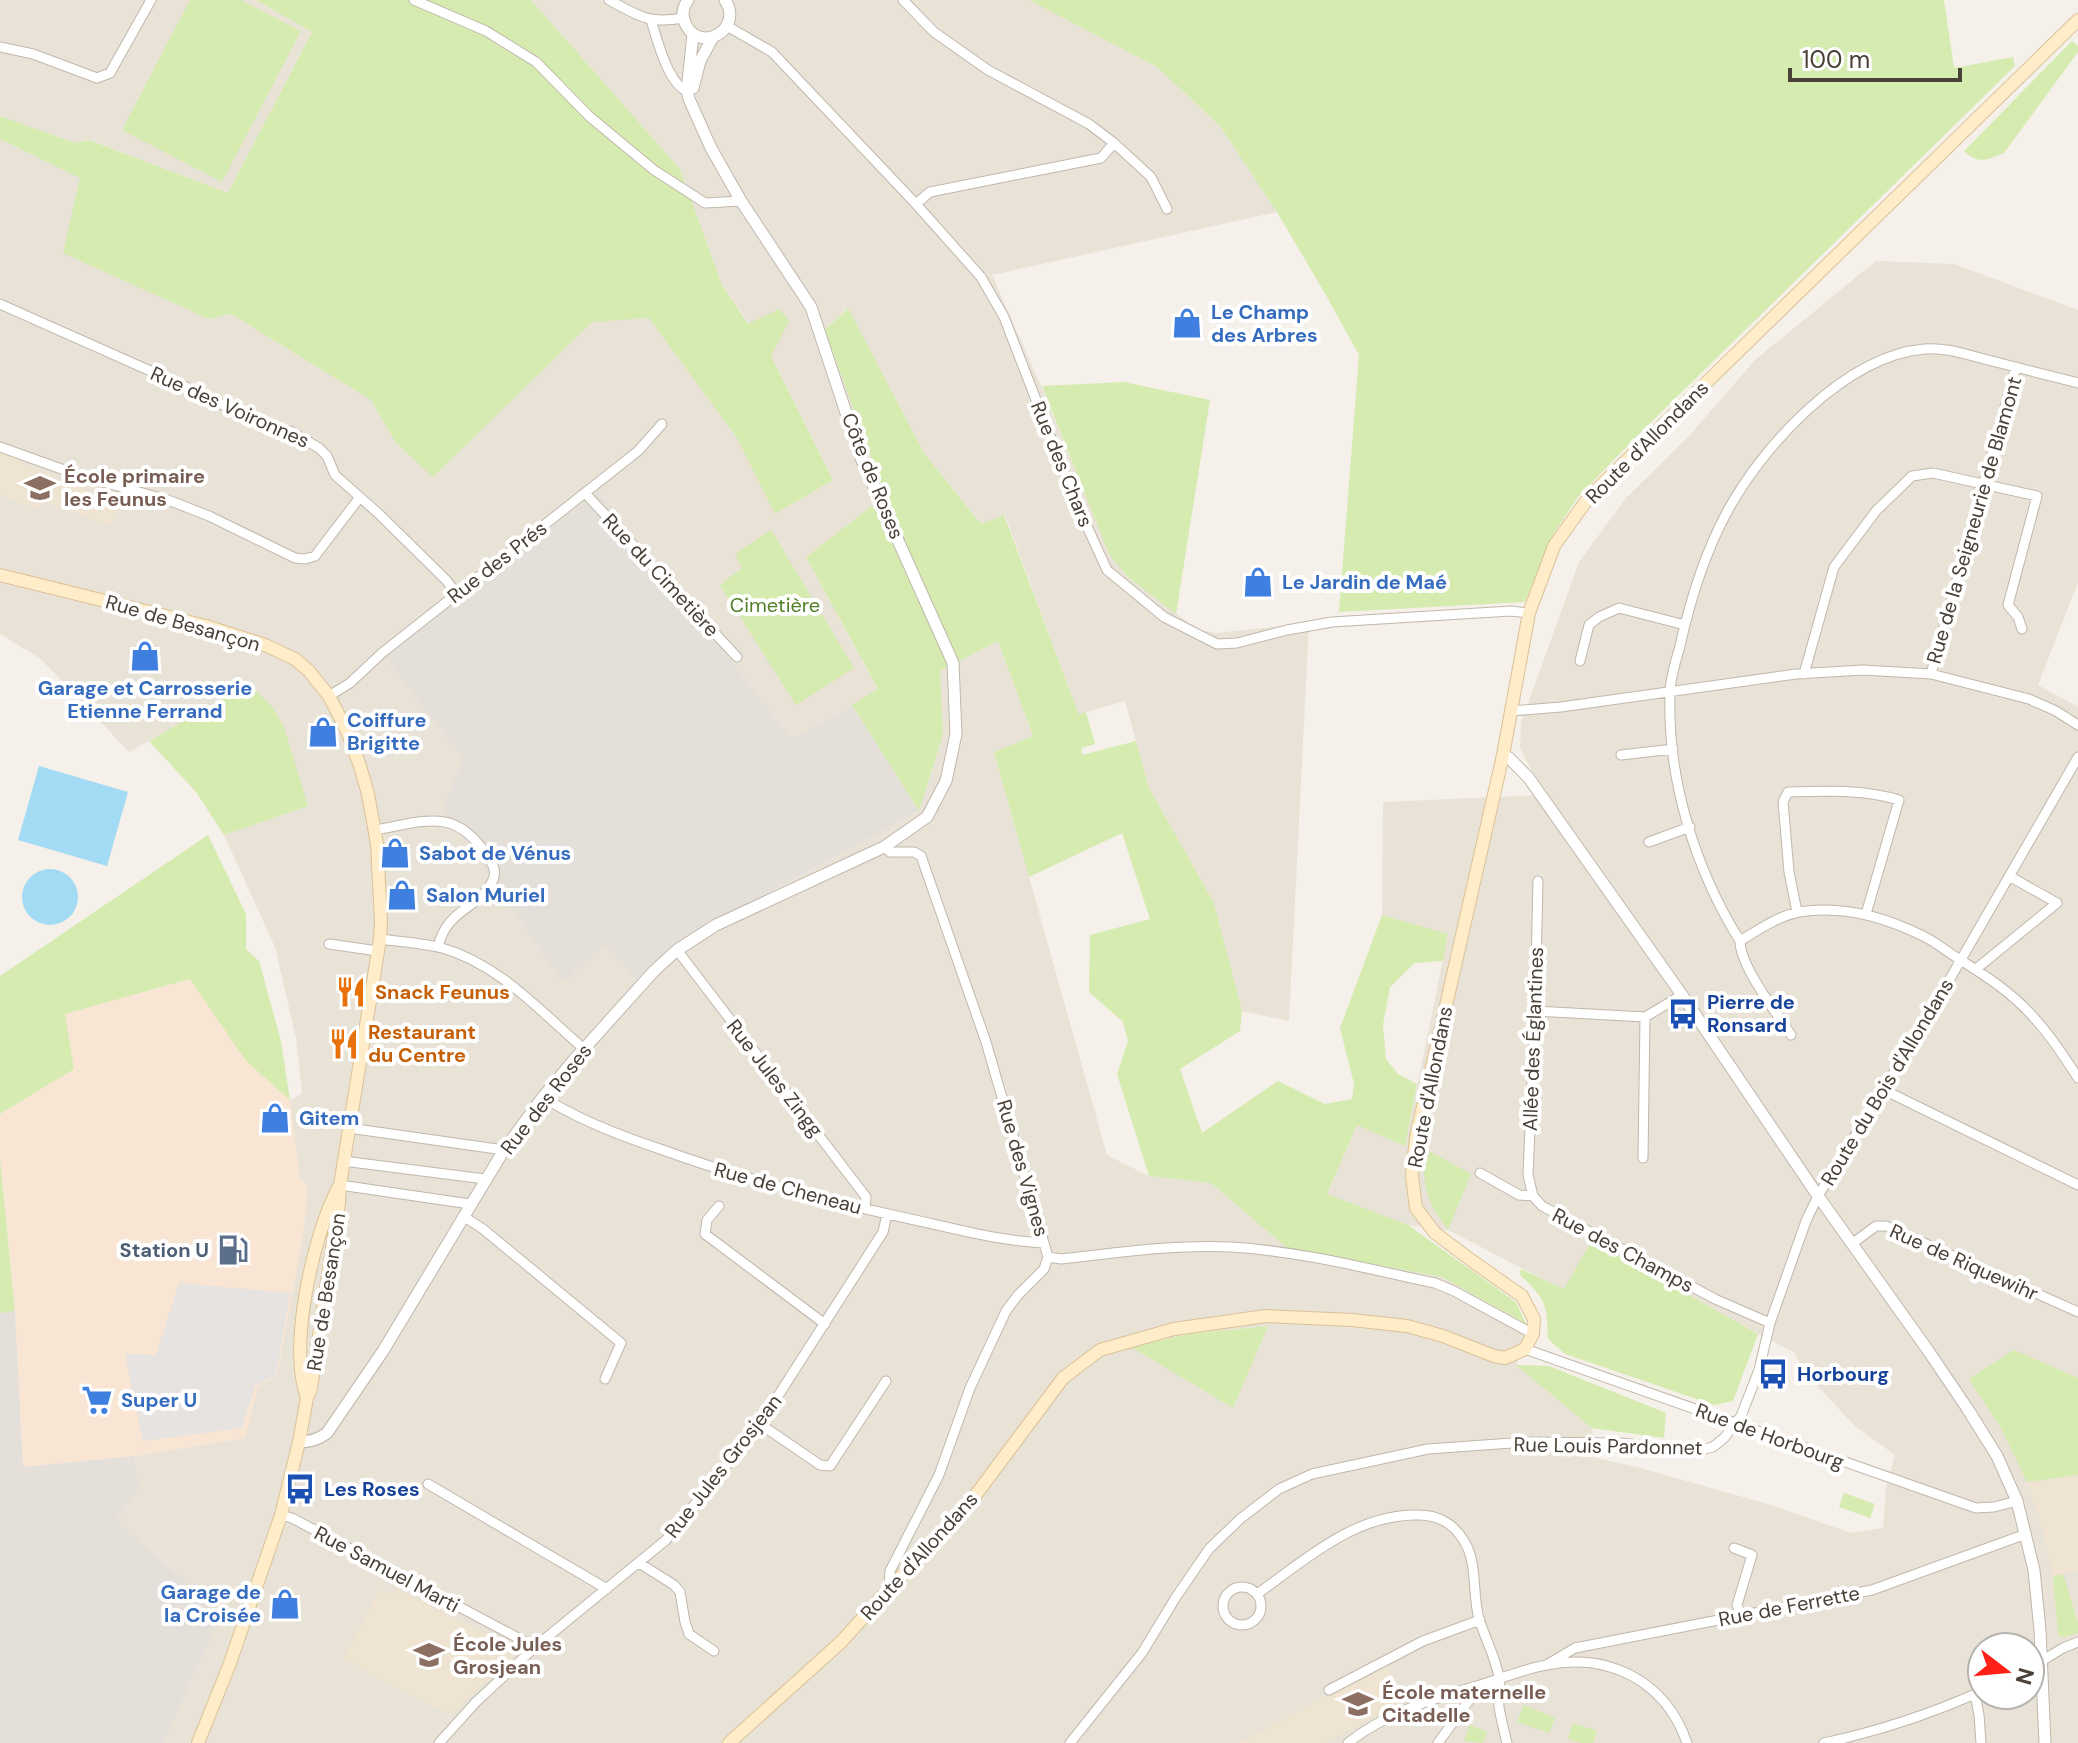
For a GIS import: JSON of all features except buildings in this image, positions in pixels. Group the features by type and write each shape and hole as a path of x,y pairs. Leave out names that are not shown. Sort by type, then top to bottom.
{"main road":[{"name":"Route d'Allondans","path":"1533,1334 1534,1319 1522,1296 1435,1233 1416,1208 1412,1176 1419,1122 1503,755 1529,613 1554,546 1589,497 2078,20"},
{"name":"Rue de Besançon","path":"0,575 206,626 265,645 295,659 329,696 347,731 360,766 375,830 379,872 379,945 343,1161 311,1388 281,1515 198,1743"},
{"name":"Rue de Besançon","path":"307,1398 300,1355 303,1318 319,1231 340,1185"},
{"name":"Route d'Allondans","path":"729,1743 841,1642 960,1516 1063,1378 1100,1350 1174,1329 1266,1316 1407,1326 1505,1358 1525,1349"},
{"path":"1525,1349 1533,1334"}],"street":[{"path":"0,47 33,54 97,78 110,73 151,0"},
{"path":"414,0 486,31 536,62 590,117 654,170 705,203 741,201"},
{"path":"609,0 642,18 661,21 685,6 686,27 702,38 713,37 727,26 730,16 725,0"},
{"path":"903,0 934,32 988,70 1089,124 1114,143 1151,177 1167,209"},
{"path":"651,20 678,87 687,91"},
{"name":"Rue des Chars","path":"727,26 772,52 981,277 1004,317 1074,498 1107,570 1164,617 1217,644 1237,643 1332,622 1511,611 1529,613"},
{"name":"Côte de Roses","path":"693,34 687,91 711,148 741,201 811,307 861,458 953,663 956,734 946,781 927,817 884,847"},
{"path":"693,105 694,81 700,61 713,37"},
{"path":"916,204 930,192 1101,158 1114,143"},
{"name":"Rue des Voironnes","path":"0,304 200,393 256,422 303,437 327,456 335,475 457,594"},
{"path":"1791,1035 1740,952 1740,941 1721,911 1697,854 1679,797 1670,691 1685,625 1707,556 1746,481 1782,436 1839,383 1871,365 1904,352 1927,348 1953,351 2078,383"},
{"name":"Rue de la Seigneurie de Blamont","path":"1931,674 2016,367"},
{"name":"Rue des Prés","path":"329,696 350,683 382,653 638,451 662,424"},
{"path":"0,447 81,476 168,500 209,516 295,558 315,556 360,497"},
{"path":"1804,674 1834,567 1876,511 1912,476 1933,473 2037,496 2008,605 2018,617 2022,629"},
{"name":"Rue du Cimetière","path":"585,493 737,657"},
{"path":"1580,661 1589,625 1619,608 1685,625"},
{"path":"1512,711 1804,674 1863,670 1931,674 2029,699 2078,725"},
{"path":"1621,755 1673,749"},
{"path":"1503,755 1528,777 1682,995 1997,1456 2017,1501 2034,1570 2035,1631"},
{"name":"Route du Bois d'Allondans","path":"1736,1424 1759,1370 1770,1323 1818,1196 1884,1090 2078,757"},
{"path":"1797,912 1789,872 1783,802 1788,792 1845,792 1882,795 1899,800 1866,914"},
{"path":"375,830 439,820 456,824 478,842 494,867 491,885 451,919 444,928 438,947"},
{"path":"1649,842 1690,827"},
{"name":"Rue des Roses","path":"299,1442 320,1439 327,1433 383,1351 504,1150 543,1097 654,971 677,950 716,925 884,847"},
{"name":"Rue des Vignes","path":"884,847 890,852 914,852 921,856 986,1042 1048,1257 1044,1269 1006,1311 970,1388 939,1475 890,1571 889,1589"},
{"path":"1976,969 2057,903 2009,876"},
{"name":"Allée des Églantines","path":"1533,1196 1528,1175 1538,881"},
{"path":"1740,941 1774,921 1797,912 1834,909 1866,914 1924,936 2007,992 2035,1018 2078,1078"},
{"path":"329,944 438,947 466,958 499,976 584,1049"},
{"name":"Rue Jules Zingg","path":"677,950 866,1197 865,1208"},
{"path":"1535,1011 1645,1017 1682,995"},
{"path":"1643,1158 1645,1017"},
{"path":"1884,1090 2078,1185"},
{"name":"Rue de Cheneau","path":"543,1097 633,1140 715,1169 887,1214 992,1237 1044,1243"},
{"path":"349,1128 504,1150"},
{"path":"343,1161 485,1179"},
{"name":"Rue des Champs","path":"1480,1173 1519,1195 1533,1196 1542,1206 1715,1299 1770,1323"},
{"path":"340,1185 470,1204"},
{"path":"719,1206 707,1220 705,1234 825,1324"},
{"name":"Rue Jules Grosjean","path":"439,1743 476,1702 535,1647 666,1540 760,1424 883,1232 887,1214"},
{"path":"463,1216 621,1343 605,1379"},
{"name":"Rue de Riquewihr","path":"1853,1243 1876,1226 1886,1226 2078,1312"},
{"path":"1048,1257 1061,1259 1154,1248 1228,1247 1276,1251 1420,1280 1454,1291 1533,1334"},
{"name":"Rue de Horbourg","path":"1525,1349 1976,1508 2017,1501"},
{"path":"760,1424 820,1465 830,1466 886,1381"},
{"name":"Rue Louis Pardonnet","path":"1070,1743 1142,1653 1209,1549 1240,1519 1279,1489 1312,1474 1341,1466 1428,1449 1542,1442 1621,1443 1696,1451 1713,1447 1736,1424"},
{"path":"428,1484 607,1589"},
{"path":"1257,1594 1336,1538 1377,1520 1402,1514 1428,1515 1443,1520 1466,1543 1472,1560 1474,1595 1500,1679 1499,1705 1507,1743"},
{"name":"Rue Samuel Marti","path":"281,1515 292,1518 535,1647"},
{"name":"Rue de Ferrette","path":"1548,1664 1575,1648 1872,1590 2026,1534"},
{"path":"1734,1548 1752,1555 1737,1605 1741,1615"},
{"path":"639,1563 680,1592 689,1634 714,1651"},
{"path":"1246,1587 1257,1594 1261,1605 1254,1621 1243,1625 1227,1617 1223,1605 1233,1589 1246,1587"},
{"path":"1329,1690 1423,1641 1480,1620"},
{"path":"2046,1658 2078,1642"},
{"path":"1348,1743 1363,1731 1404,1709 1548,1664 1581,1663 1607,1666 1649,1685 1668,1704 1687,1743"},
{"path":"1438,1743 1470,1699 1472,1688"},
{"path":"1824,1743 1866,1734 1929,1714 1966,1698"},
{"path":"1979,1711 1981,1743"},
{"path":"2041,1711 2045,1743"}],"shaded area":[{"path":"0,0 256,0 312,32 228,193 90,140 75,143 0,116"},
{"path":"531,0 1029,0 1157,67 1220,126 1277,212 992,275 1109,553 1128,577 1197,629 1216,633 1309,623 1289,1021 1242,1011 1214,903 1149,788 1125,701 1079,715 1005,515 982,525 924,453 847,308 825,330 886,496 806,557 878,690 792,739 599,491 463,758 563,981 606,943 636,981 670,947 919,811 943,735 940,671 998,641 1033,736 994,752 1107,1155 1149,1176 1211,1183 1287,1248 1442,1277 1526,1324 1517,1365 1592,1428 1596,1458 1771,1505 1851,1533 1883,1528 1886,1488 1895,1455 1855,1426 1806,1374 1794,1352 1592,1240 1564,1290 1448,1230 1408,1225 1327,1195 1357,1124 1405,1145 1448,935 1382,915 1383,802 1544,795 1520,748 1521,723 1579,562 1626,498 1688,437 1755,360 1876,261 1954,264 2078,310 2078,582 2038,685 2078,707 2078,1743 163,1743 222,1614 116,1520 140,1487 134,1456 245,1438 300,1180 290,1100 302,1094 296,1038 275,947 224,835 308,806 249,684 129,752 41,659 0,634 0,139 80,178 209,319 231,314 371,400 396,443 433,476 592,321 650,318 737,438 775,514 833,480 771,356 722,285 680,169","holes":["1267,1326 1233,1408 1132,1347 1189,1334"]},
{"name":"École primaire les Feunus","path":"0,452 56,477 54,483 60,485 62,480 119,504 110,526 43,500 39,510 2,495 0,499"},
{"path":"599,491 792,739 852,705 919,811 670,947 636,981 606,944 563,982 443,809 463,758 383,654"},
{"path":"191,979 246,1061 290,1100 300,1180 308,1189 303,1236 277,1376 258,1387 245,1438 134,1456 23,1467 15,1311 0,1159 0,1114 74,1069 64,1014"},
{"path":"179,1283 290,1293 276,1375 255,1386 242,1428 143,1441 125,1354 156,1355"},
{"path":"15,1311 23,1467 134,1456 140,1487 116,1520 222,1614 163,1743 0,1743 0,1313"},
{"path":"2078,1475 2078,1570 2053,1577 2042,1526 2027,1482"},
{"name":"École Jules Grosjean","path":"379,1589 395,1596 398,1590 480,1632 492,1634 519,1648 519,1651 486,1678 451,1715 343,1659"},
{"path":"1387,1665 1405,1701 1323,1743 1237,1743"}],"green space":[{"path":"190,0 241,0 301,31 222,182 122,130"},
{"path":"256,0 531,0 680,169 722,285 748,324 779,309 789,321 771,356 833,480 775,514 737,438 649,318 592,322 433,477 396,443 371,400 231,314 209,319 63,253 80,178 0,139 0,116 75,143 89,140 228,193 312,32"},
{"path":"1029,0 1944,0 1954,68 2013,57 2015,66 1578,497 1554,533 1525,602 1339,612 1359,355 1277,212 1220,126 1157,67"},
{"path":"2072,41 2078,46 2078,52 2004,153 1983,160 1964,151"},
{"path":"848,308 924,453 981,524 1004,515 1079,715 1086,712 1095,744 1081,748 1082,755 1136,741 1149,788 1214,903 1242,1011 1240,1031 1180,1069 1202,1133 1278,1081 1325,1104 1352,1099 1354,1084 1340,1028 1382,915 1448,934 1443,961 1415,963 1390,987 1383,1025 1386,1059 1398,1074 1417,1084 1405,1146 1357,1125 1327,1194 1408,1225 1516,1302 1526,1324 1442,1277 1287,1248 1211,1183 1149,1176 1117,1074 1128,1041 1123,1022 1089,992 1090,935 1150,919 1122,833 1029,877 994,752 1033,736 998,641 940,671 943,735 919,811 852,705 878,689 806,557 885,496 825,330"},
{"path":"1124,382 1210,400 1176,614 1128,577 1109,554 1042,386"},
{"name":"Cimetière","path":"771,530 854,668 796,705 720,585 742,568 735,554"},
{"path":"249,683 273,708 284,727 308,806 224,835 196,792 149,741"},
{"path":"208,835 246,914 246,949 259,961 281,1041 290,1100 246,1061 190,979 65,1014 74,1069 0,1114 0,976"},
{"path":"1424,1148 1471,1174 1448,1230 1427,1192"},
{"path":"0,1159 15,1311 0,1313"},
{"path":"1592,1240 1758,1334 1733,1401 1714,1405 1565,1354 1548,1339 1543,1303 1520,1275 1521,1269 1564,1289"},
{"path":"1268,1326 1233,1408 1131,1347 1189,1334"},
{"path":"2014,1350 2078,1378 2078,1475 2027,1482 2001,1428 1969,1379"},
{"path":"1516,1365 1549,1366 1666,1413 1664,1438 1592,1428"},
{"path":"1844,1493 1875,1504 1870,1518 1839,1507"},
{"path":"2063,1574 2078,1623 2078,1633 2065,1637 2058,1633 2053,1577"},
{"path":"1524,1705 1555,1718 1549,1733 1517,1722"},
{"path":"1573,1723 1597,1731 1593,1743 1568,1739"},
{"path":"1470,1725 1487,1732 1483,1743 1464,1741"}],"water":[{"path":"39,766 128,792 107,866 18,840"},
{"path":"50,869 69,878 78,897 69,916 50,925 31,916 22,897 31,878"}],"place":[{"name":"Le Champ des Arbres","path":"1187,323"},
{"name":"École primaire les Feunus","path":"40,488"},
{"name":"Le Jardin de Maé","path":"1258,582"},
{"name":"Garage et Carrosserie Etienne Ferrand","path":"145,656"},
{"name":"Coiffure Brigitte","path":"323,732"},
{"name":"Sabot de Vénus","path":"395,853"},
{"name":"Salon Muriel","path":"402,895"},
{"name":"Snack Feunus","path":"351,992"},
{"name":"Pierre de Ronsard","path":"1683,1014"},
{"name":"Restaurant du Centre","path":"344,1044"},
{"name":"Gitem","path":"275,1118"},
{"name":"Station U","path":"233,1250"},
{"name":"Horbourg","path":"1773,1374"},
{"name":"Super U","path":"97,1400"},
{"name":"Les Roses","path":"300,1489"},
{"name":"Garage de la Croisée","path":"285,1604"},
{"name":"École Jules Grosjean","path":"429,1655"},
{"name":"École maternelle Citadelle","path":"1358,1704"}]}
